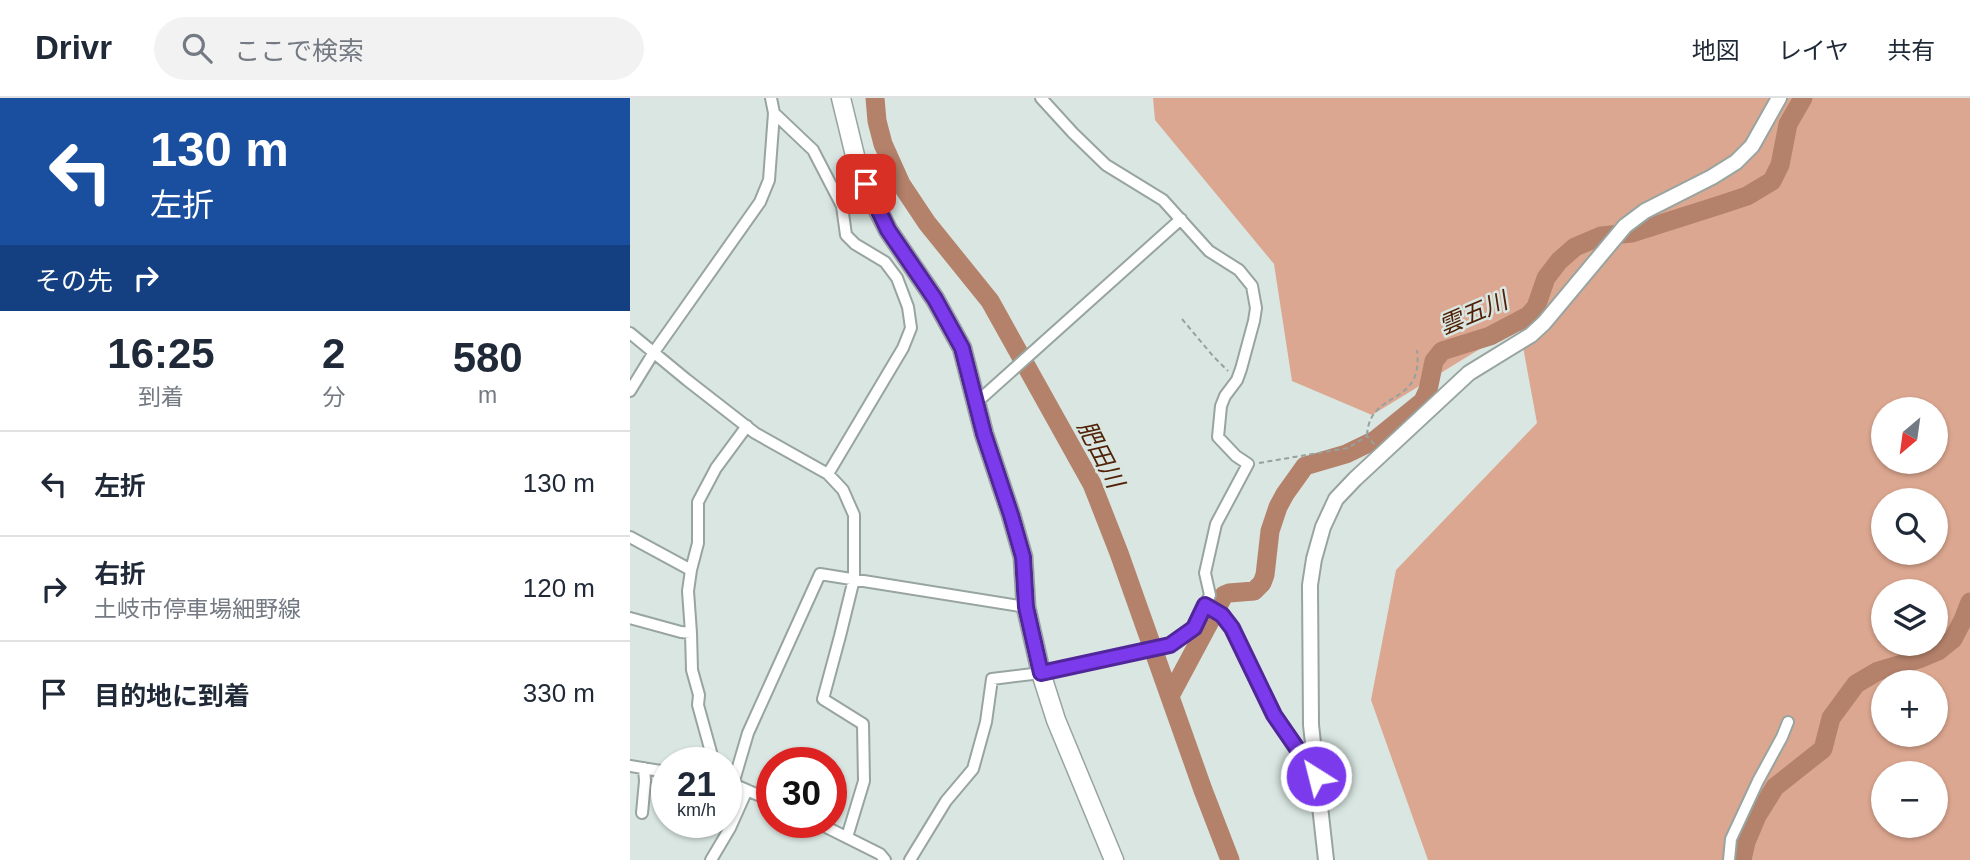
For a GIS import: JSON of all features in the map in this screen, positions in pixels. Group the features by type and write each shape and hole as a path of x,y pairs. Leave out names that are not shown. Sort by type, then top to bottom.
{"main road":[{"path":"841,98 858,169 888,230 935,299 962,348 984,434 1023,557 1026,607 1041,673 1056,720 1114,860"}],"street":[{"path":"630,391 654,352 760,202 769,180 774,113 771,98"},
{"path":"910,860 946,801 973,769 986,722 992,679 1041,673 1170,645 1194,628 1210,595 1205,573 1216,523 1248,464 1218,437 1221,407 1225,396 1238,378 1256,308 1252,286 1239,270 1209,251 1163,200 1105,165 1041,98"},
{"path":"1326,860 1311,710 1310,585 1322,527 1336,499 1469,373 1531,335 1563,302 1625,226 1644,211 1736,162 1752,145 1779,98"},
{"path":"774,113 813,150 842,206 846,235 855,244 885,262 897,278 908,307 911,328 903,348 828,474"},
{"path":"977,402 1181,219"},
{"path":"630,333 755,433 828,474 843,490 854,515 854,579 823,699 863,724 864,781 847,837 880,854 885,860"},
{"path":"710,747 692,670 688,592 698,543 698,502 722,460 747,426"},
{"path":"630,537 691,570"},
{"path":"742,750 820,574 1026,607"},
{"path":"1207,606 1222,615 1232,628 1274,715 1316,776"},
{"path":"630,618 691,633"},
{"path":"1729,860 1731,839 1788,722"},
{"path":"630,766 651,769"},
{"path":"642,813 644,768"},
{"path":"742,788 756,794"},
{"path":"711,860 730,828 747,790"}],"path":[{"path":"1182,319 1225,369 1238,378"},
{"path":"1383,453 1367,436 1367,428 1377,409 1413,382 1417,375 1417,350"},
{"path":"1248,464 1348,448 1367,436"}],"shaded area":[{"path":"1153,98 1970,98 1970,860 1428,860 1371,700 1396,570 1537,423 1519,325 1372,415 1292,381 1274,264 1155,120"}],"waterway":[{"name":"肥田川","path":"875,98 883,144 901,184 927,223 990,301 1092,484 1230,860"},
{"name":"雲五川","path":"1170,696 1224,595 1254,591 1262,583 1270,531 1278,507 1305,466 1346,454 1375,440 1423,401 1434,361 1442,351 1490,336 1528,316 1536,307 1546,278 1559,261 1575,247 1601,236 1632,233 1747,196 1772,181 1780,165 1788,124 1803,98"},
{"path":"1742,860 1757,816 1775,787 1823,749 1831,718 1856,684 1878,671 1938,651 1953,639 1970,602"}],"route":[{"path":"866,184 888,230 935,299 962,348 984,434 1023,557 1026,607 1041,673 1170,645 1194,628 1205,605 1222,615 1232,628 1274,715 1316,776"}]}
